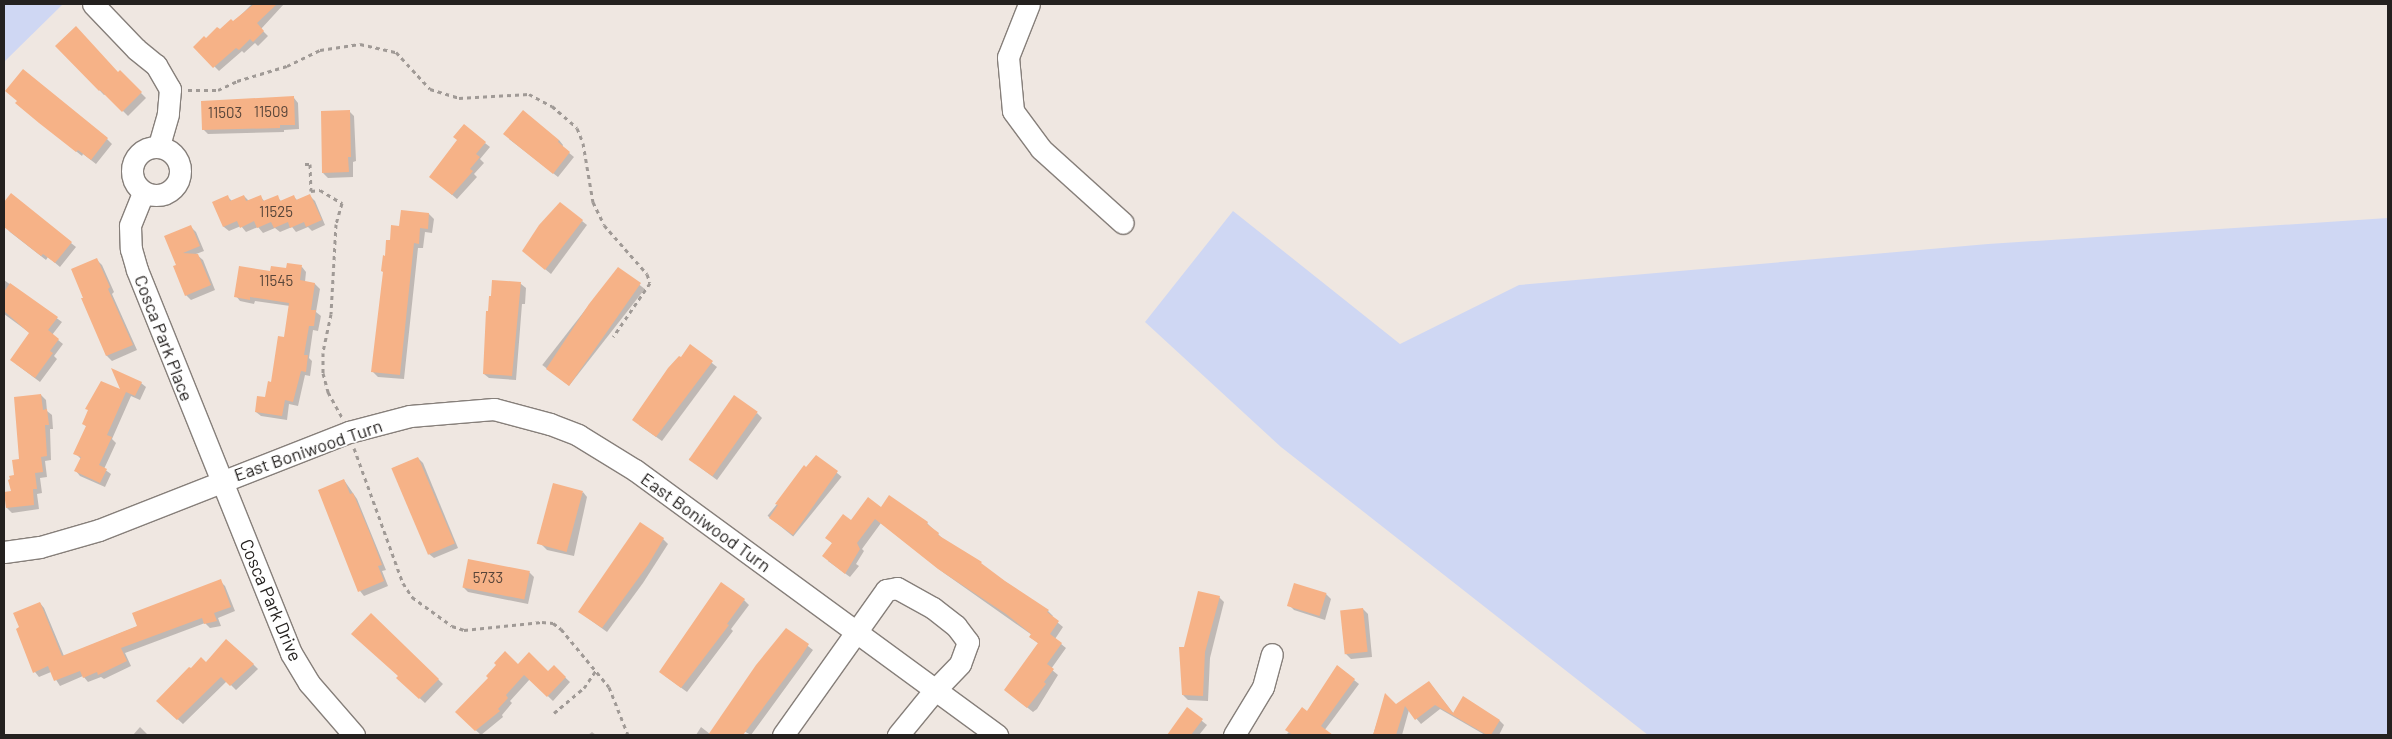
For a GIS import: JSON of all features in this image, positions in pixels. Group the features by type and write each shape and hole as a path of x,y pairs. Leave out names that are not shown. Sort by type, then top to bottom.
{"street":[{"path":"93,4 136,49 156,65 170,89 168,114 159,146"},
{"path":"1029,4 1008,57 1013,111 1041,149 1123,223"},
{"path":"159,146 174,154 180,165 180,178 170,192 160,195 143,193 134,180 133,164 144,150 159,146"},
{"name":"Cosca Park Place","path":"143,193 130,226 131,249 220,481"},
{"name":"East Boniwood Turn","path":"4,552 65,541 349,432 410,416 494,409 550,424 578,434 635,470 934,691 997,735"},
{"name":"Cosca Park Drive","path":"220,481 291,653 309,683 354,735"},
{"path":"783,735 858,633 886,590 897,588 933,608 956,626 968,642 960,664 934,691 898,735"},
{"path":"1234,735 1263,687 1272,654"}],"path":[{"path":"170,89 218,90 287,66 320,50 360,44 396,52 430,89 460,98 529,94 552,106 577,128 583,143 593,202 604,225 647,274 650,283 613,337"},
{"path":"305,164 310,164 311,191 320,190 342,203 336,224 331,314 323,353 323,373 328,392 349,432 403,583 412,597 452,626 464,630 542,622 554,623 596,670 609,688 628,735"},
{"path":"554,713 584,688 596,670"}],"shaded area":[{"path":"4,4 63,4 4,62"},
{"path":"1233,211 1400,344 1519,285 1988,244 2388,218 2388,735 1648,735 1281,447 1145,322"}],"building":[{"path":"254,4 277,4 257,23 264,31 253,42 250,39 239,50 236,48 213,68 193,47 204,36 206,38 217,27 220,29 231,19 233,21"},
{"path":"76,26 118,72 120,70 142,92 122,112 55,46"},
{"path":"23,69 108,138 91,160 78,150 76,152 39,123 15,103 17,101 5,91"},
{"path":"294,96 295,125 280,125 280,128 202,130 201,101"},
{"path":"350,110 351,157 348,157 349,172 322,173 321,111"},
{"path":"523,110 559,140 558,142 570,152 553,174 503,134"},
{"path":"464,124 486,142 476,154 480,157 470,169 473,171 452,195 429,177 457,140 453,137"},
{"path":"11,193 72,242 55,263 43,254 41,256 4,227 4,202"},
{"path":"310,194 322,220 306,227 304,222 290,228 288,222 274,228 271,222 257,228 254,221 240,228 237,221 223,227 212,202 228,195 230,201 244,195 246,201 261,195 263,201 278,195 280,201 294,195 296,200"},
{"path":"560,202 583,220 545,270 522,251 539,225"},
{"path":"401,210 429,213 428,229 420,228 419,244 414,243 400,375 371,372 383,272 381,271 383,255 385,256 386,240 390,240 391,225 399,226"},
{"path":"191,225 200,246 183,253 198,254 211,285 185,296 173,266 176,265 164,236"},
{"path":"97,258 110,287 108,289 133,345 106,356 81,298 83,298 71,269"},
{"path":"287,263 302,265 300,280 315,283 311,310 316,310 314,326 309,326 304,355 308,355 306,372 301,371 293,402 285,400 282,416 255,412 257,396 265,397 268,381 271,382 278,336 284,337 289,303 250,297 250,300 234,297 239,266 270,271 271,266 286,268"},
{"path":"618,267 641,283 569,386 546,369 589,304"},
{"path":"492,280 521,282 512,376 483,374 486,311 488,311 489,296 491,296"},
{"path":"10,283 58,317 48,330 59,339 50,351 53,353 35,378 10,360 29,333 4,311 4,292"},
{"path":"690,344 713,361 656,437 632,420 668,368 679,356 681,357"},
{"path":"111,368 142,382 135,396 126,392 107,435 112,437 99,465 107,469 100,483 74,471 81,457 73,454 86,426 82,424 88,410 85,409 101,381 120,389"},
{"path":"41,394 43,410 47,409 49,425 45,425 47,456 41,457 43,472 35,473 37,489 33,489 34,505 6,508 4,492 11,491 8,480 10,479 9,476 14,475 12,460 19,459 14,397"},
{"path":"734,395 758,412 712,476 689,460"},
{"path":"816,455 838,471 793,535 769,518 778,505 775,504 804,465 806,467"},
{"path":"418,457 455,544 428,555 391,468"},
{"path":"344,479 350,494 353,493 371,536 382,565 378,566 384,581 358,592 318,490"},
{"path":"553,483 583,491 567,552 537,544"},
{"path":"889,495 928,522 927,524 939,533 938,535 982,562 1005,581 1049,610 1047,612 1059,621 1050,634 1062,643 1047,664 1054,669 1044,682 1046,684 1027,708 1004,690 1038,643 1029,637 1031,634 1006,614 938,569 875,519 857,543 860,549 845,574 822,556 832,543 825,538 843,514 851,520 868,497 881,507"},
{"path":"640,522 664,538 648,565 602,628 578,612"},
{"path":"468,559 530,571 524,599 462,587"},
{"path":"221,579 231,607 214,613 217,621 204,624 202,618 121,648 127,661 98,675 97,672 83,678 80,671 54,681 48,666 33,673 16,629 19,627 13,613 40,602 62,656 137,626 132,613"},
{"path":"721,582 745,599 727,624 729,625 681,688 659,672"},
{"path":"1294,583 1327,593 1319,616 1287,606"},
{"path":"1198,591 1220,596 1205,652 1203,696 1182,695 1179,647 1184,647"},
{"path":"1363,608 1368,652 1345,654 1340,610"},
{"path":"371,613 439,679 419,699 396,678 398,676 351,634"},
{"path":"786,628 809,644 800,658 743,735 708,735 756,665"},
{"path":"226,639 254,664 230,686 221,677 177,720 156,701 201,657 206,662"},
{"path":"505,651 518,664 529,652 548,671 554,665 566,677 547,697 524,675 506,695 508,698 498,709 500,711 475,731 455,712 488,678 486,676 496,665 494,663"},
{"path":"1337,665 1355,679 1321,726 1333,735 1293,735 1285,730 1302,707 1307,711"},
{"path":"1429,681 1453,713 1463,696 1500,720 1491,735 1487,735 1435,705 1415,720 1405,706 1396,735 1373,735 1385,693 1396,704"},
{"path":"1187,707 1203,719 1191,735 1167,735"}]}
